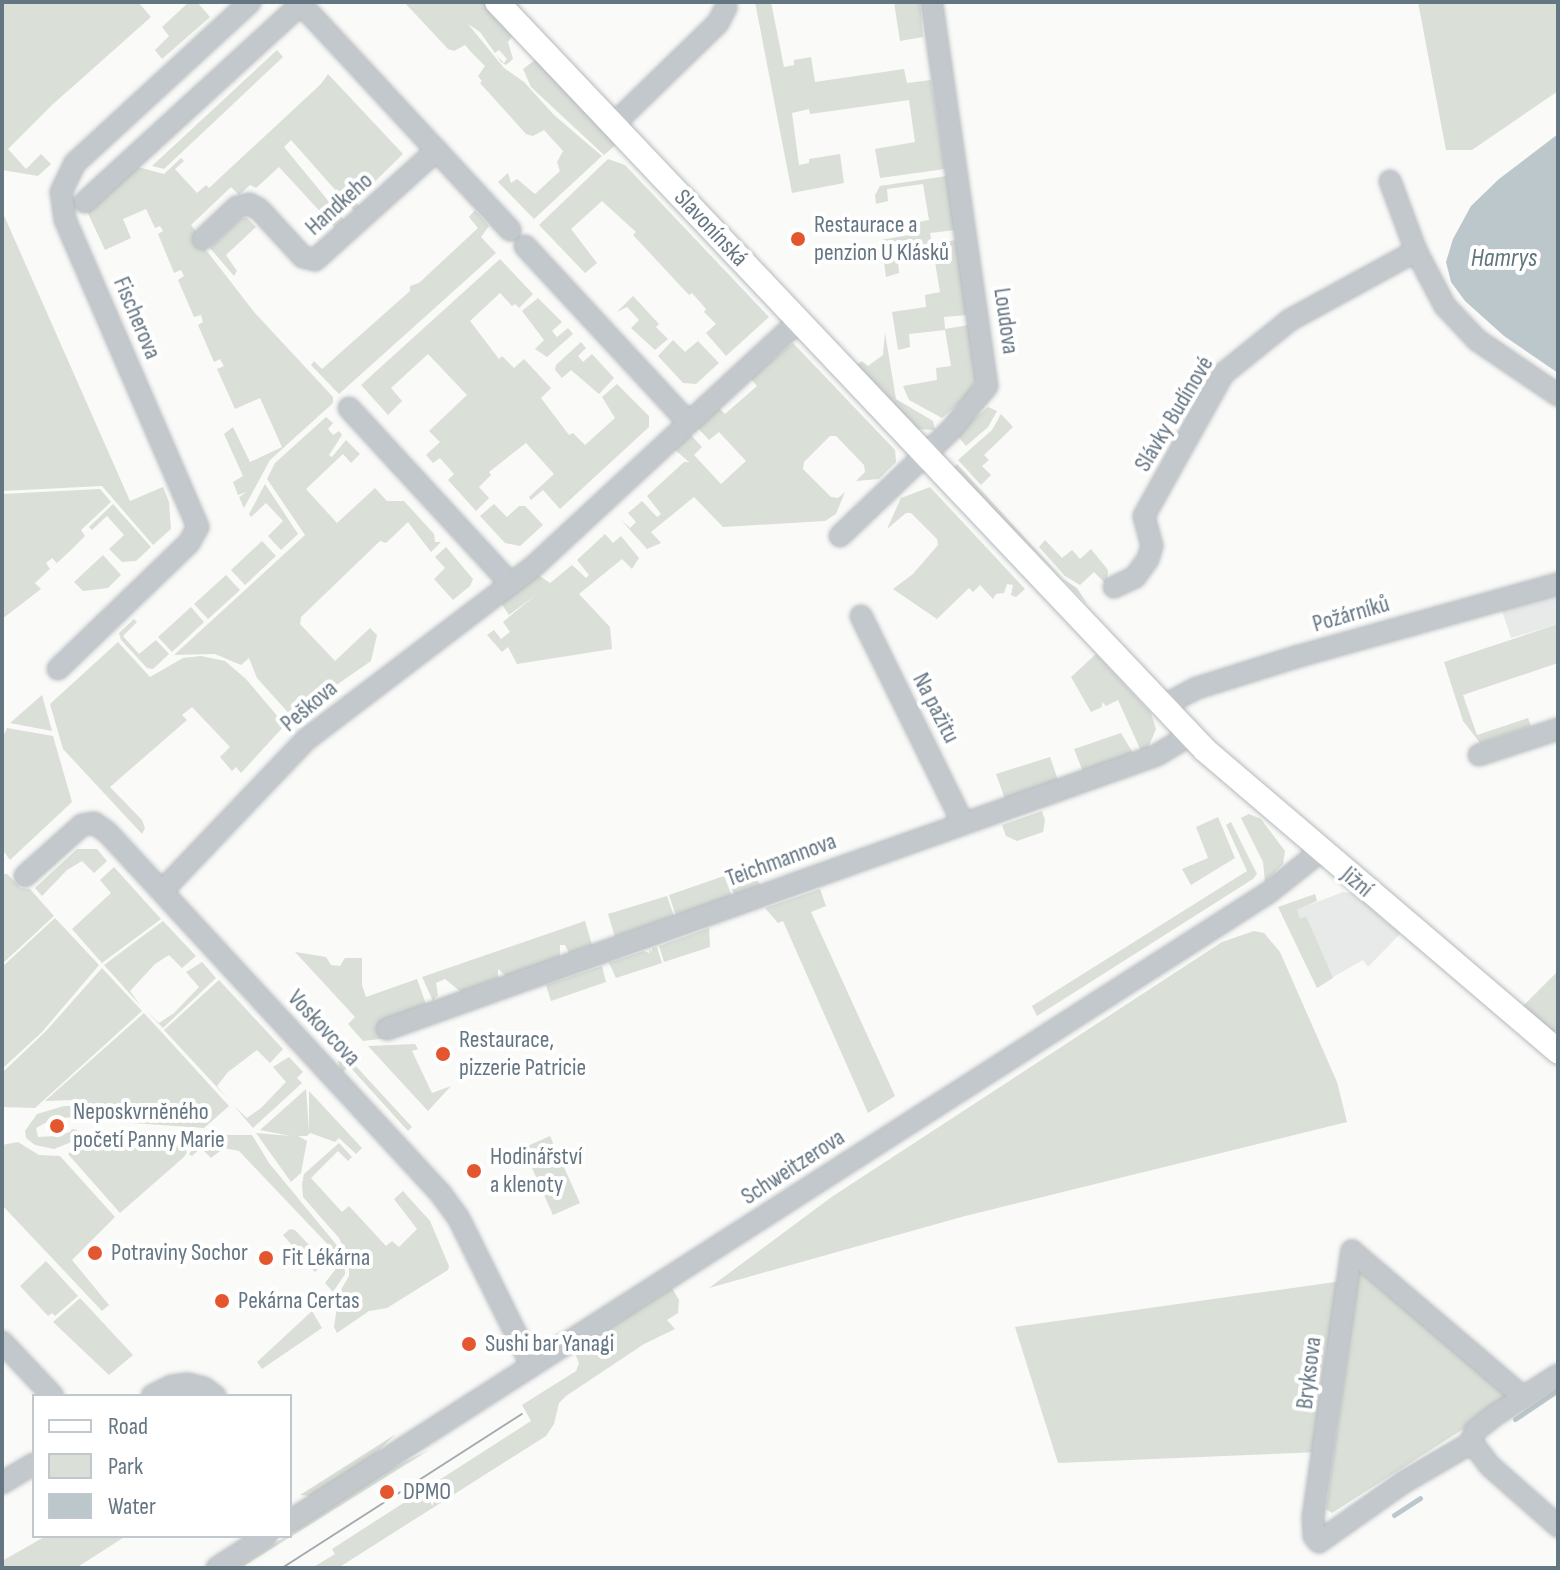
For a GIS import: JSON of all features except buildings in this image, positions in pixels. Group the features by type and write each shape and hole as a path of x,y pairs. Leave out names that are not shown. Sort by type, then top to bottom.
{"main road":[{"name":"Slavonínská","path":"497,2 1163,706"},
{"name":"Jižní","path":"1163,706 1238,782 1558,1052"}],"street":[{"name":"Fischerova","path":"58,669 189,543 198,527 65,219 61,192 75,163 250,2"},
{"name":"Loudova","path":"925,455 972,408 987,386 932,2"},
{"path":"85,202 300,3 510,230"},
{"path":"613,125 718,23 726,7"},
{"name":"Handkeho","path":"203,239 237,207 249,204 259,209 303,257 315,260 437,150"},
{"path":"1390,181 1416,251 1437,294 1465,330 1558,395"},
{"path":"525,246 688,422"},
{"name":"Slávky Budínové","path":"1114,587 1135,577 1148,559 1152,546 1144,516 1223,374 1290,320 1416,251"},
{"name":"Peškova","path":"162,891 276,770 324,724 511,584 799,321"},
{"path":"349,408 511,584"},
{"path":"840,536 925,455"},
{"name":"Požárníků","path":"1163,706 1197,688 1296,657 1558,584"},
{"name":"Na pažitu","path":"861,616 963,823"},
{"path":"1479,755 1558,729"},
{"name":"Teichmannova","path":"387,1029 1157,755 1190,735"},
{"name":"Voskovcova","path":"25,876 79,826 94,823 107,832 441,1194 458,1217 532,1366"},
{"name":"Schweitzerova","path":"292,1514 532,1366 1280,885 1321,851"},
{"name":"Bryksova","path":"1523,1397 1352,1251 1313,1517 1314,1536 1319,1542 1558,1375"},
{"path":"2,1342 51,1394"},
{"path":"156,1394 172,1386 188,1384 204,1388 212,1394"},
{"path":"1473,1437 1492,1468 1558,1526"},
{"path":"2,1483 32,1465"},
{"path":"217,1568 263,1538"}],"shaded area":[{"path":"1558,590 1558,624 1511,638 1501,608"},
{"path":"1343,892 1353,893 1400,934 1368,967 1363,960 1326,981 1296,910"}],"green space":[{"path":"2,2 138,2 151,17 52,105 8,149 26,169 41,154 51,164 38,176 2,170"},
{"path":"189,2 197,2 210,17 162,59 155,50 169,36 162,27"},
{"path":"404,2 486,2 513,35 508,42 513,59 506,65 501,62 497,56 504,63 507,59 499,50 495,53 480,32 468,24 504,68 524,82 554,115 602,156 534,219 498,182 508,173 511,183 517,179 535,194 560,171 557,162 563,151 544,130 533,136 526,134 480,83 482,81 478,76 485,66 465,45 454,51 448,49"},
{"path":"755,2 771,2 784,67 794,65 794,60 811,57 815,82 904,69 907,83 931,80 945,169 880,178 875,149 915,142 909,100 810,114 809,109 792,113 799,165 809,163 809,159 840,154 844,183 792,193"},
{"path":"894,2 920,2 923,37 900,41"},
{"path":"1418,2 1558,2 1558,91 1472,150 1446,150"},
{"path":"277,50 283,57 164,169 152,166"},
{"path":"536,59 618,143 604,155 531,87 523,69"},
{"path":"328,74 403,154 355,201 362,209 353,210 291,140 284,147 344,220 338,231 279,167 256,188 250,185 239,195 231,187 191,225 198,234 196,237 254,312 333,397 333,403 270,460 244,508 239,497 247,492 238,495 233,482 243,476 224,434 233,427 250,462 282,447 260,398 235,409 217,369 224,366 220,359 214,362 198,325 203,322 201,315 194,317 178,280 184,276 181,270 174,273 158,234 163,231 160,226 155,228 146,209 123,219 131,238 105,250 85,207 134,166 164,174 181,158 184,161 175,169 197,193 206,185 209,188"},
{"path":"608,159 625,165 769,317 726,356 706,333 716,324 704,312 706,309 633,235 636,232 602,201 571,229 597,263 585,273 539,225"},
{"path":"947,176 955,230 930,233 932,244 956,240 968,315 944,317 945,329 969,325 977,378 968,396 942,418 909,400 903,386 937,380 936,368 951,366 945,330 909,334 910,347 898,350 892,312 926,307 925,295 940,292 934,256 898,261 899,273 886,277 881,240 915,234 914,223 929,220 923,184 887,189 888,201 876,204 875,195 880,186"},
{"path":"475,210 489,226 481,237 496,253 339,394 311,365 314,361 322,369 410,291 410,286 419,283 478,228 469,217"},
{"path":"2,211 130,501 163,487 169,502 171,529 153,545 102,486 2,491"},
{"path":"241,218 247,218 256,227 226,255 237,271 234,276 210,248"},
{"path":"500,259 533,294 519,308 515,304 512,306 500,293 470,321 499,359 502,356 514,368 524,359 551,388 541,398 569,435 573,433 585,445 615,418 602,397 617,384 649,416 649,427 560,509 543,490 531,500 529,497 554,474 526,443 489,472 491,475 479,487 489,498 476,511 448,480 454,474 440,458 433,463 426,455 440,442 429,431 467,395 428,354 391,388 402,401 388,415 361,385"},
{"path":"633,296 659,324 656,327 668,339 655,350 631,328 639,320 627,307 617,312"},
{"path":"538,298 562,322 552,331 557,337 568,328 573,334 547,357 535,349 544,340 522,311"},
{"path":"885,333 896,399 933,421 935,430 915,429 854,366 862,361 868,366 883,355"},
{"path":"673,340 685,352 698,341 719,363 696,384 683,383 658,356"},
{"path":"581,342 586,348 578,356 583,362 592,354 614,378 599,394 571,370 562,378 555,370 556,365"},
{"path":"793,343 895,450 896,462 879,479 856,481 865,472 864,465 836,436 830,436 804,462 803,469 831,497 838,498 845,492 836,514 825,521 723,527 694,497 651,532 661,543 647,549 621,520 630,528 636,522 628,513 642,501 657,517 661,514 647,496 684,462 689,462 674,449 690,434 702,447 694,455 721,484 746,461 719,432 709,440 697,427 718,407 725,414 757,386 750,378"},
{"path":"988,407 997,411 988,427 966,446 956,434"},
{"path":"1001,414 1013,427 984,455 989,460 982,466 991,475 981,485 958,460 992,430"},
{"path":"326,417 333,423 328,429 333,435 339,431 342,435 329,455 332,457 346,440 360,454 351,463 343,454 306,489 337,523 375,488 387,501 404,501 434,534 435,542 441,542 431,552 408,522 386,543 380,541 301,617 300,624 335,661 370,628 377,635 371,661 306,706 300,699 295,704 301,711 293,718 257,678 249,658 241,665 215,654 174,655 305,535 267,479 275,463"},
{"path":"957,464 1063,579 1077,588 1087,604 953,468"},
{"path":"265,484 298,534 281,550 268,536 283,521 266,503 251,517 249,514"},
{"path":"930,487 1025,589 1016,597 1011,595 1013,585 1007,584 1004,593 996,594 993,599 980,585 973,592 969,588 937,619 893,589 913,574 938,545 937,539 911,513 906,513 887,529 901,498"},
{"path":"100,489 111,502 81,530 85,536 71,550 57,563 52,558 46,563 50,569 35,583 41,589 2,619 2,494"},
{"path":"113,504 151,547 136,561 122,562 109,549 124,535 107,516 92,530 89,527"},
{"path":"494,504 507,517 519,506 525,506 543,525 520,546 505,543 480,516"},
{"path":"605,534 613,543 621,536 639,558 632,569 622,559 579,594 610,627 612,649 517,664 508,647 502,652 487,635 494,630 501,639 510,632 503,622 572,565 586,578 589,575 577,560"},
{"path":"1045,540 1062,558 1072,550 1080,559 1091,549 1108,570 1107,585 1094,572 1080,585 1065,576 1039,547"},
{"path":"262,541 276,556 245,585 231,570"},
{"path":"446,547 473,579 470,586 453,600 434,579 445,568 435,557"},
{"path":"103,555 121,575 108,588 83,591 74,582"},
{"path":"537,574 549,585 509,615 501,603"},
{"path":"226,575 240,590 208,619 194,604"},
{"path":"191,607 204,622 172,652 158,637"},
{"path":"134,619 137,622 123,636 139,654 156,640 169,654 153,669 147,668 121,640 119,633"},
{"path":"1558,624 1558,663 1463,695 1477,735 1528,718 1531,726 1480,743 1463,721 1444,662"},
{"path":"118,642 150,677 183,658 201,656 225,661 246,679 285,725 241,773 236,767 232,771 220,757 230,747 192,707 182,715 187,720 110,787 142,820 145,828 142,834 63,749 50,704"},
{"path":"1096,654 1151,713 1156,729 1148,748 1141,751 1118,700 1106,706 1102,702 1102,707 1091,712 1071,677"},
{"path":"42,695 52,731 10,723"},
{"path":"7,728 53,736 72,802 10,860 2,849 2,739"},
{"path":"1121,733 1133,753 1083,772 1074,749"},
{"path":"1050,757 1058,780 1005,799 996,774"},
{"path":"1042,811 1045,820 1043,832 1017,841 1006,836 1002,825"},
{"path":"1249,814 1261,819 1285,851 1283,864 1265,882 1263,862 1241,818"},
{"path":"1218,817 1235,858 1191,885 1182,869 1208,858 1196,827"},
{"path":"1231,822 1257,874 1253,879 1037,1016 1032,1006 1247,871 1226,825"},
{"path":"77,849 97,849 107,861 94,873 82,861 67,870 42,896 35,888"},
{"path":"749,864 760,885 734,895 726,874"},
{"path":"114,867 161,919 102,963 72,929 111,893 100,880"},
{"path":"2,874 7,874 21,888 30,889 54,916 2,964"},
{"path":"724,876 732,896 676,916 669,895"},
{"path":"820,889 826,906 811,912 895,1096 868,1113 783,921 778,923 765,908"},
{"path":"1315,894 1317,901 1297,910 1300,919 1306,916 1333,978 1317,988 1278,907"},
{"path":"667,896 674,916 615,937 608,914"},
{"path":"55,918 99,965 42,1032 2,1069 2,967"},
{"path":"163,921 196,956 182,968 169,955 155,964 130,991 140,1005 104,965"},
{"path":"585,921 592,945 569,953 565,945 560,945 560,957 506,976 498,969 498,978 461,992 445,979 436,983 438,995 433,1001 422,977"},
{"path":"709,928 710,947 664,962 659,946"},
{"path":"1254,931 1264,933 1280,952 1337,1082 1347,1122 965,1216 709,1288 833,1196 1222,942"},
{"path":"657,947 662,963 616,978 609,963 644,951 649,953 650,949 652,952 652,948"},
{"path":"295,952 326,957 331,965 340,966 345,958 362,958 362,985 366,997 417,979 426,1004 389,1019 389,1038 363,1041 348,1024 355,1017"},
{"path":"202,962 216,978 163,1028 146,1011 159,1023 174,1013 199,987 186,972"},
{"path":"602,966 606,982 551,1001 546,985"},
{"path":"102,968 142,1011 35,1108 2,1107 2,1073 47,1030"},
{"path":"1558,971 1558,1031 1551,1032 1522,1007"},
{"path":"219,980 283,1049 270,1063 257,1050 228,1072 217,1086 228,1099 164,1030"},
{"path":"144,1013 229,1106 204,1128 103,1121 92,1117 73,1100 45,1101"},
{"path":"415,1044 418,1049 412,1051 432,1093 451,1086 428,1111 368,1046"},
{"path":"352,1052 360,1056 353,1063 412,1127 408,1131 349,1066 341,1074 338,1061 343,1054"},
{"path":"289,1057 303,1072 297,1078 302,1083 253,1128 234,1106 247,1118 261,1108 286,1082 273,1067"},
{"path":"306,1089 309,1131 309,1091 362,1148 356,1154 339,1138 335,1142 310,1133 298,1136 307,1141 301,1173 291,1182 256,1133 291,1136 260,1130"},
{"path":"70,1106 73,1117 52,1119 36,1128 38,1137 56,1136 72,1129 77,1130 79,1139 54,1149 35,1145 26,1138 25,1131 37,1114"},
{"path":"126,1130 198,1135 184,1157 120,1213 68,1154 100,1132"},
{"path":"203,1135 252,1135 269,1163 344,1254 345,1274 333,1292 325,1283 335,1270 334,1251 239,1151 224,1148 211,1158 201,1148 192,1156 189,1154"},
{"path":"550,1136 580,1203 553,1215 523,1148"},
{"path":"18,1142 39,1155 60,1156 115,1217 72,1260 109,1305 102,1311 2,1205 2,1145"},
{"path":"339,1143 352,1157 348,1161 338,1151 311,1178 342,1212 349,1206 386,1246 392,1241 399,1247 417,1229 394,1199 403,1191 430,1221 449,1266 448,1270 387,1308 369,1311 337,1333 334,1327 339,1293 349,1276 349,1258 339,1238 303,1197 302,1184 304,1174"},
{"path":"290,1229 295,1230 322,1259 321,1266 315,1272 283,1235"},
{"path":"46,1261 78,1296 55,1316 52,1313 48,1316 20,1286"},
{"path":"1360,1263 1515,1396 1332,1513 1326,1509"},
{"path":"1342,1281 1320,1452 1058,1463 1015,1327"},
{"path":"672,1288 679,1300 678,1313 667,1320 675,1329 644,1344 566,1396 559,1403 554,1424 546,1436 338,1568 312,1568 335,1554 332,1549 531,1421 522,1405 576,1371 579,1363 574,1351"},
{"path":"80,1298 133,1355 109,1375 53,1322"},
{"path":"312,1311 322,1328 262,1369 257,1362"},
{"path":"396,1434 372,1457 312,1496 300,1495"},
{"path":"429,1450 292,1536 292,1532 382,1473"},
{"path":"42,1538 123,1538 76,1568 2,1568 2,1561"},
{"path":"283,1538 289,1538 241,1568 237,1568"}],"water":[{"name":"Hamrys","path":"1558,134 1558,373 1504,336 1465,301 1451,282 1446,262 1453,239 1471,206 1499,179"}],"waterway":[{"path":"1515,1419 1558,1390"},
{"path":"1394,1515 1420,1498"}],"tram line":[{"path":"282,1568 522,1414"}],"place":[{"name":"Restaurace a penzion U Klásků","path":"798,239"},
{"name":"Restaurace, pizzerie Patricie","path":"443,1054"},
{"name":"Neposkvrněného početí Panny Marie","path":"57,1126"},
{"name":"Hodinářství a klenoty","path":"474,1171"},
{"name":"Potraviny Sochor","path":"95,1253"},
{"name":"Fit Lékárna","path":"266,1258"},
{"name":"Pekárna Certas","path":"222,1301"},
{"name":"Sushi bar Yanagi","path":"469,1344"},
{"name":"DPMO","path":"387,1492"}]}
